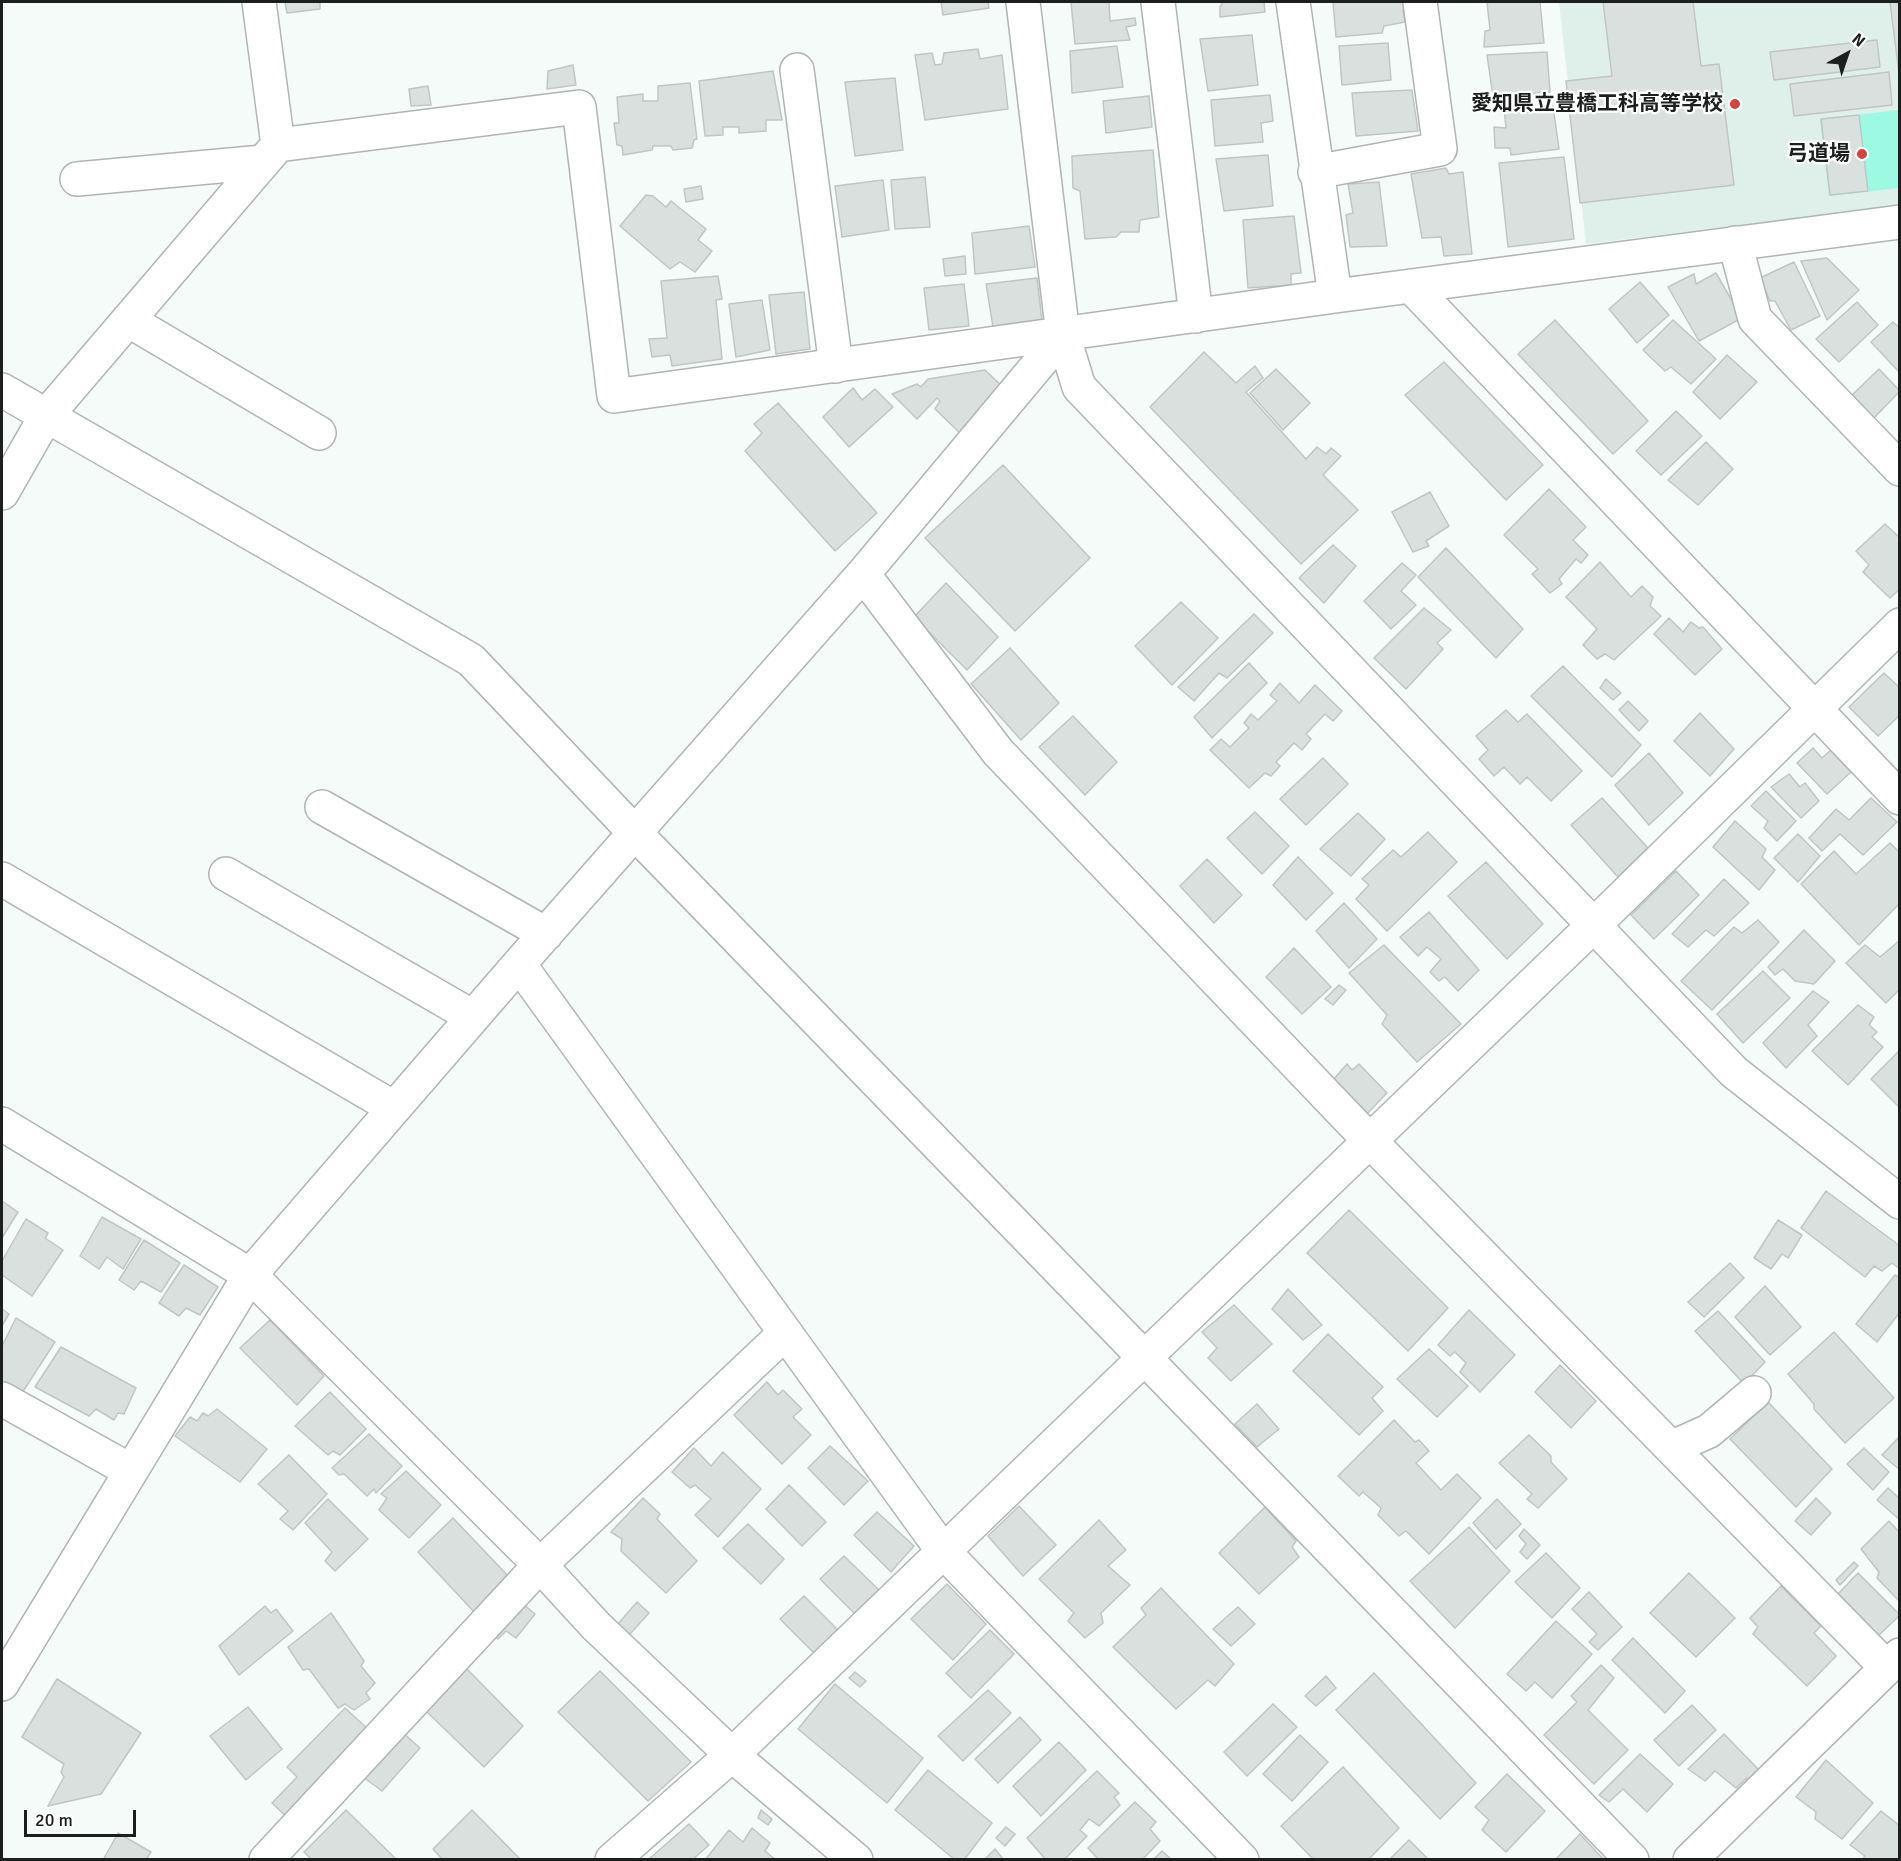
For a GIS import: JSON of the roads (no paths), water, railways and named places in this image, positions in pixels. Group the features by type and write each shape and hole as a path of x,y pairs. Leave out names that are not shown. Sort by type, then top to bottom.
{"street":[{"path":"2,493 46,416 271,154 260,2"},
{"path":"1023,2 1063,335 1079,387 1595,924 1734,1072 1899,1202"},
{"path":"1158,2 1196,316"},
{"path":"1293,2 1315,172 1335,296"},
{"path":"1315,172 1440,149 1420,2"},
{"path":"797,70 836,366"},
{"path":"77,179 271,154 579,107 615,396 1335,296 1899,222"},
{"path":"1735,243 1755,319 1899,469"},
{"path":"1410,286 1899,798"},
{"path":"128,320 319,433"},
{"path":"2,1684 250,1275 519,964 863,574 1063,335"},
{"path":"2,390 471,660 636,834 1632,1860"},
{"path":"863,574 998,752 1370,1142 1671,1448 1893,1662 1690,1860"},
{"path":"612,1860 732,1755 1370,1142 1899,625"},
{"path":"322,807 546,934"},
{"path":"226,874 473,1017"},
{"path":"2,879 394,1108"},
{"path":"519,964 784,1334 943,1551 1242,1860"},
{"path":"2,1126 250,1275 540,1565 596,1626 732,1755 856,1860"},
{"path":"266,1860 540,1565 784,1334"},
{"path":"1671,1448 1708,1431 1754,1393"},
{"path":"2,1399 131,1471"}],"place":[{"name":"愛知県立豊橋工科高等学校","path":"1735,104"},
{"name":"弓道場","path":"1862,154"}]}
